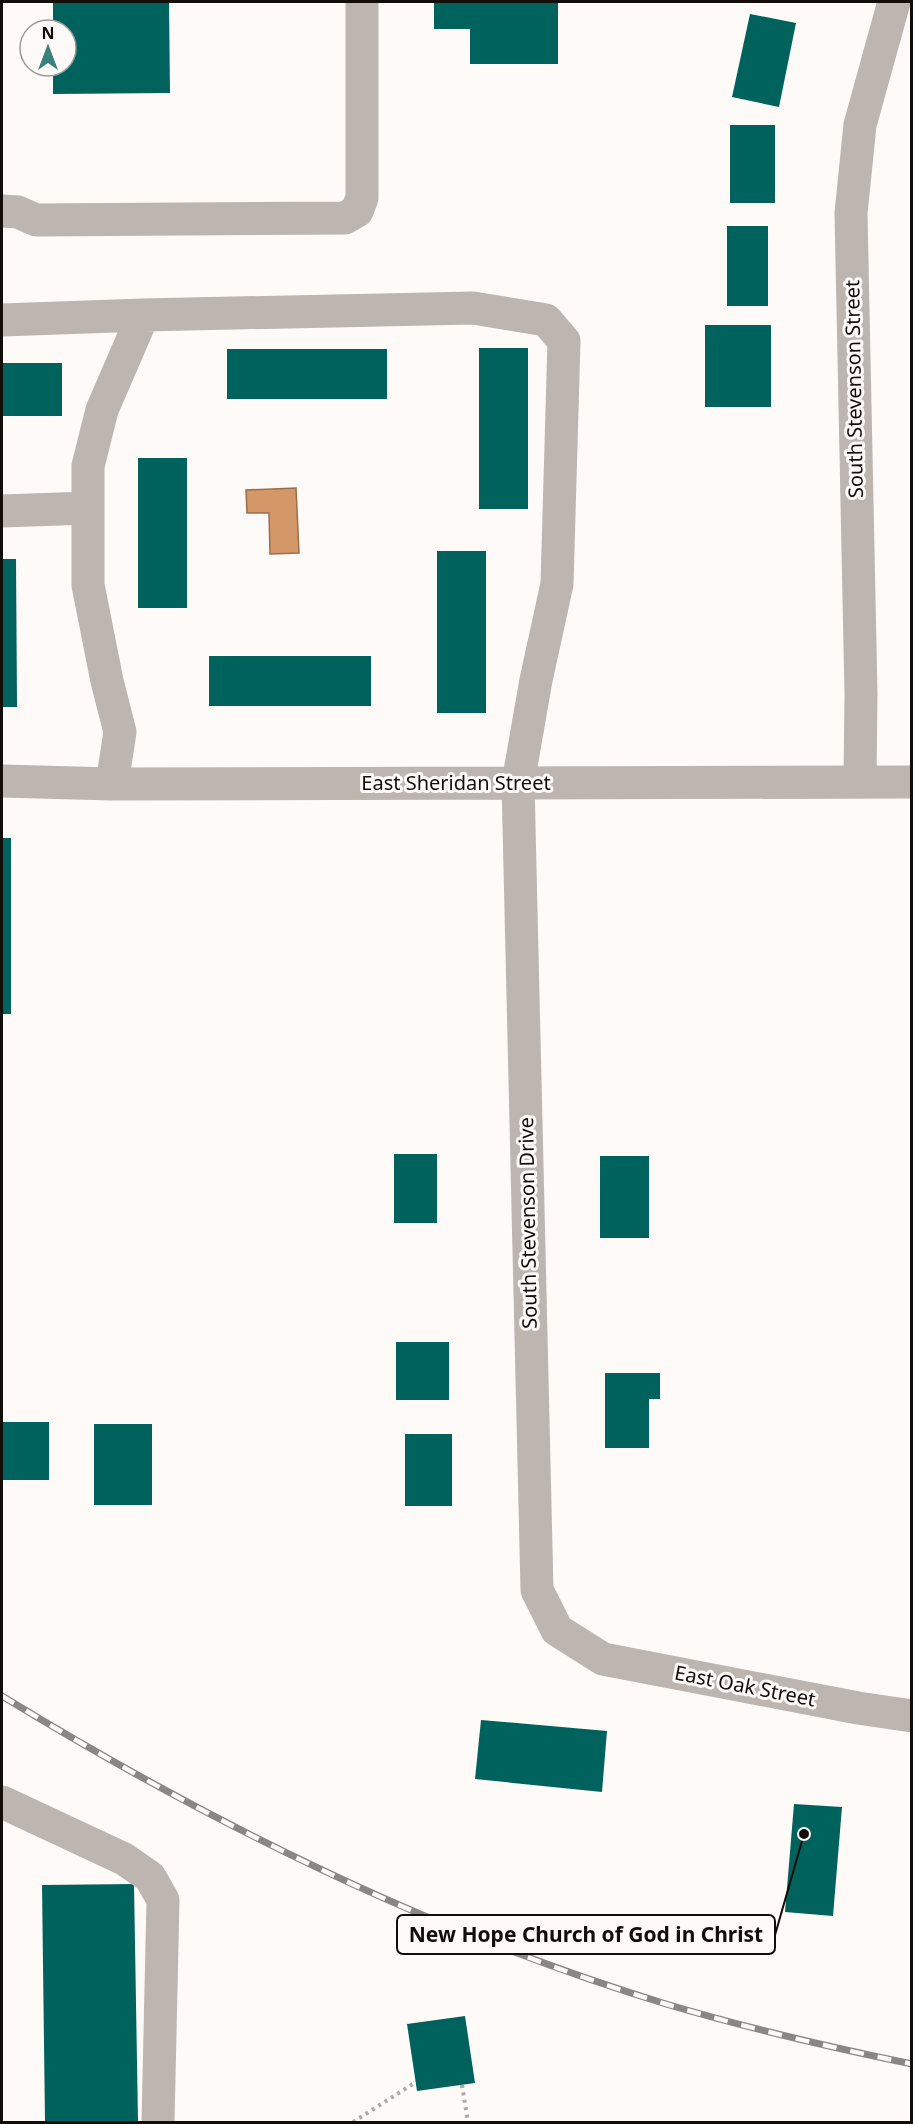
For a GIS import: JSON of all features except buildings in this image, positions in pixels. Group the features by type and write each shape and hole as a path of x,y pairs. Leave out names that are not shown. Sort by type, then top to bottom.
{"street":[{"path":"2,211 18,212 36,220 345,218 357,211 362,198 362,2"},
{"name":"South Stevenson Street","path":"860,782 861,694 851,213 860,125 894,2"},
{"name":"South Stevenson Drive","path":"2,320 473,308 546,320 564,341 557,584 536,680 518,783 537,1590 557,1630 581,1646"},
{"path":"112,784 120,732 106,681 88,585 88,466 102,410 143,315"},
{"path":"2,511 88,508"},
{"name":"East Sheridan Street","path":"2,781 112,784 912,782"},
{"name":"East Oak Street","path":"581,1646 603,1659 858,1708 912,1716"},
{"path":"2,1802 124,1859 150,1876 163,1900 158,2122"}],"path":[{"path":"353,2122 416,2082"},
{"path":"462,2085 468,2122"}],"shaded area":[{"path":"296,488 299,553 270,554 269,513 247,513 246,490"}],"railway":[{"path":"2,1696 81,1743 242,1831 408,1909 493,1944 579,1976 696,2013 788,2037 912,2064"}],"place":[{"name":"New Hope Church of God in Christ","path":"804,1834"}]}
